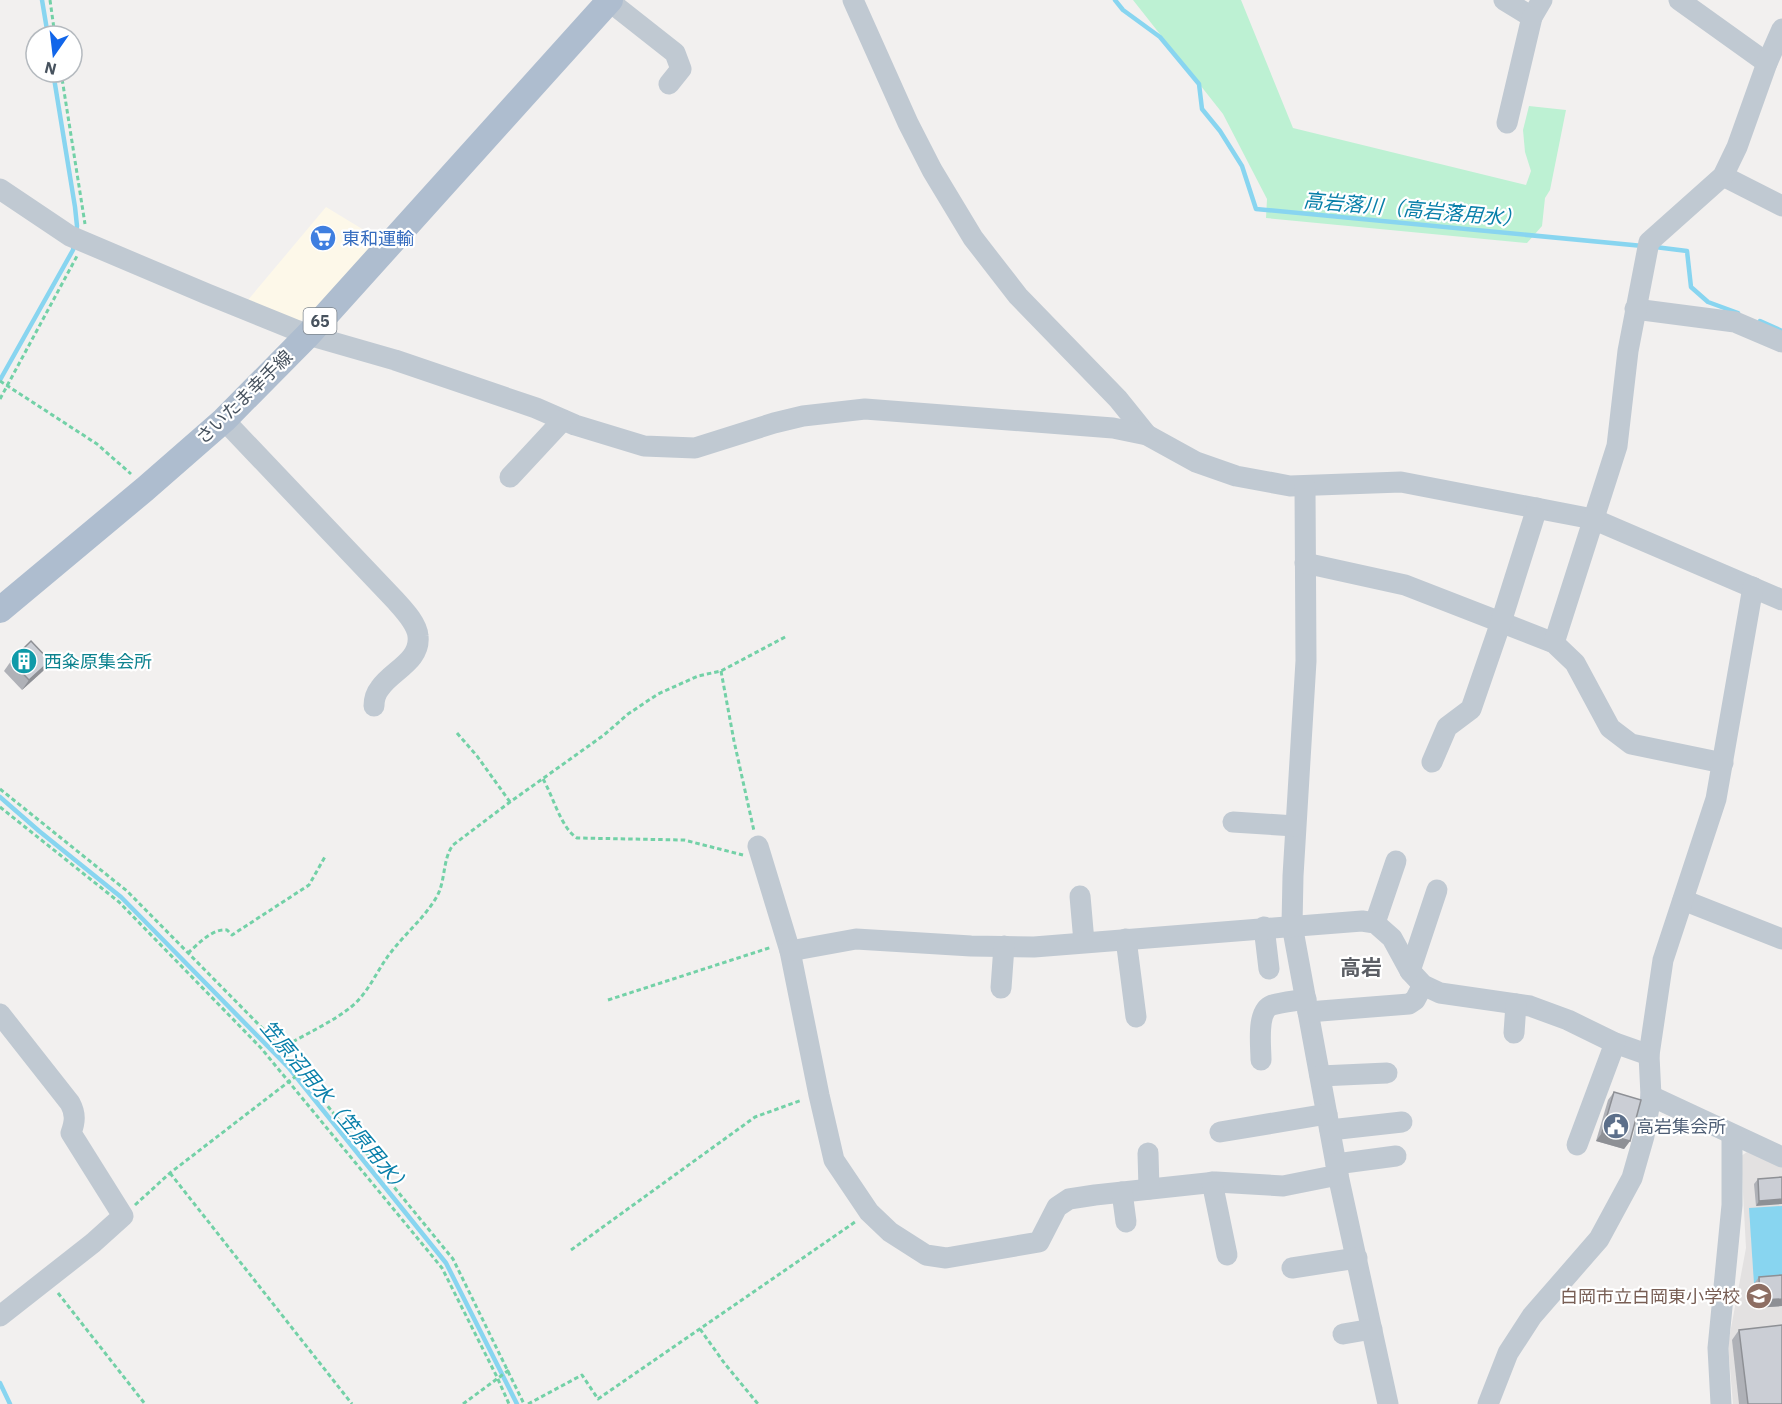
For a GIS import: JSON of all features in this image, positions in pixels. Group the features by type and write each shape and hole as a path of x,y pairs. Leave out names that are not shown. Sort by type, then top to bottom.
{"main road":[{"name":"さいたま幸手線","path":"0,610 224,420 308,335 610,0"}],"street":[{"path":"610,0 675,53 681,69 669,84"},
{"path":"853,0 908,123 932,170 973,238 1018,296 1118,399 1147,435"},
{"path":"1504,0 1537,8 1507,123"},
{"path":"1679,0 1767,63"},
{"path":"1554,643 1617,446 1635,309 1648,242 1723,177 1737,147 1767,63 1782,29"},
{"path":"1723,177 1782,206"},
{"path":"0,189 70,236 308,335 395,360 536,408 575,425 644,446 695,448 803,416 865,409 1113,428 1147,435 1196,462 1236,476 1305,487 1401,482 1593,519 1782,600"},
{"path":"1635,309 1736,322 1782,342"},
{"path":"224,420 395,600 414,626 418,636 416,649 406,664 380,687 374,699 374,706"},
{"path":"510,477 562,420"},
{"path":"1305,487 1306,661 1292,925 1337,1169 1388,1404"},
{"path":"1432,762 1448,727 1471,709 1537,508"},
{"path":"1305,563 1405,585 1554,643 1575,663 1610,728 1631,744 1723,763"},
{"path":"1488,1404 1508,1353 1532,1316 1599,1239 1632,1178 1644,1136 1651,1096 1649,1055 1663,960 1716,799 1753,587"},
{"path":"1233,822 1296,826"},
{"path":"760,852 789,946 834,1160 869,1212 890,1232 926,1255 946,1258 1039,1242 1057,1207 1069,1200 1212,1182 1283,1186 1337,1169 1396,1156"},
{"path":"1375,923 1396,861"},
{"path":"1261,1059 1261,1025 1264,1011 1270,1006 1409,1004 1415,1000 1416,978 1437,890"},
{"path":"1080,896 1084,942"},
{"path":"1683,900 1782,939"},
{"path":"789,946 856,939 1034,946 1362,921 1375,923 1392,938 1416,978 1440,993 1530,1006 1568,1020 1615,1043 1649,1055"},
{"path":"1264,927 1269,969"},
{"path":"1126,939 1136,1017"},
{"path":"1001,988 1004,946"},
{"path":"1514,1033 1516,1004"},
{"path":"0,1014 70,1103 75,1112 75,1122 71,1133 123,1216 93,1244 0,1316"},
{"path":"1576,1145 1615,1043"},
{"path":"1320,1076 1387,1073"},
{"path":"1651,1096 1782,1157"},
{"path":"1220,1132 1329,1122 1402,1122"},
{"path":"1721,1404 1718,1348 1732,1205 1732,1135"},
{"path":"1148,1153 1149,1189"},
{"path":"1212,1182 1227,1255"},
{"path":"1122,1192 1126,1222"},
{"path":"1292,1268 1357,1258"},
{"path":"1342,1334 1372,1329"}],"path":[{"path":"50,0 53,24"},
{"path":"0,381 97,444 145,489"},
{"path":"283,1052 287,1045 348,1010 359,1000 387,957 436,898 448,854 453,845 658,694 698,676 721,671 787,636"},
{"path":"543,779 566,830 577,838 684,840 730,853 760,852 734,741 721,671"},
{"path":"457,733 477,756 510,802"},
{"path":"0,789 127,891 271,1037 453,1259 526,1404 582,1375 598,1400 869,1212"},
{"path":"0,807 119,902 261,1048 442,1268 498,1377 509,1404"},
{"path":"188,953 219,929 227,930 232,934 309,885 326,855"},
{"path":"608,1000 789,946"},
{"path":"123,1216 170,1173 300,1073"},
{"path":"571,1250 755,1117 819,1095"},
{"path":"170,1173 352,1404"},
{"path":"48,1279 145,1404"},
{"path":"700,1329 758,1404"},
{"path":"463,1404 509,1370"}],"shaded area":[{"path":"326,207 382,241 315,315 298,321 248,300"},
{"name":"白岡市立白岡東小学校","path":"1747,1152 1782,1166 1782,1404 1733,1404 1728,1344 1746,1248 1741,1156"}],"green space":[{"path":"1133,0 1241,0 1293,128 1526,185 1531,171 1525,152 1523,130 1529,106 1566,110 1550,190 1545,198 1542,226 1527,243 1266,218 1267,199 1223,114"}],"water":[{"path":"1782,1206 1782,1281 1754,1284 1749,1208"}],"building":[{"path":"31,641 50,661 29,680 11,661"},
{"path":"1614,1092 1641,1100 1630,1141 1602,1133"},
{"path":"1782,1177 1782,1199 1759,1201 1758,1179"},
{"path":"1782,1275 1782,1299 1760,1300 1759,1277"},
{"path":"1782,1325 1782,1404 1748,1404 1739,1330"}],"waterway":[{"path":"42,0 46,24"},
{"name":"高岩落川（高岩落用水）","path":"1115,0 1123,10 1160,37 1199,84 1202,109 1220,131 1242,166 1256,209 1643,246"},
{"path":"55,84 75,207 76,231"},
{"path":"0,380 74,245"},
{"name":"高岩落川（高岩落用水）","path":"1655,247 1687,251 1691,287 1708,302 1738,313"},
{"name":"高岩落川（高岩落用水）","path":"1760,321 1780,330"},
{"name":"笠原沼用水（笠原用水）","path":"0,797 121,897 289,1068 446,1263 517,1404"},
{"path":"0,1383 10,1404"}],"place":[{"name":"東和運輸","path":"323,238"},
{"name":"西粂原集会所","path":"24,661"},
{"name":"高岩集会所","path":"1616,1126"},
{"name":"白岡市立白岡東小学校","path":"1759,1296"}],"district":[{"name":"高岩","path":"1361,967"}]}
